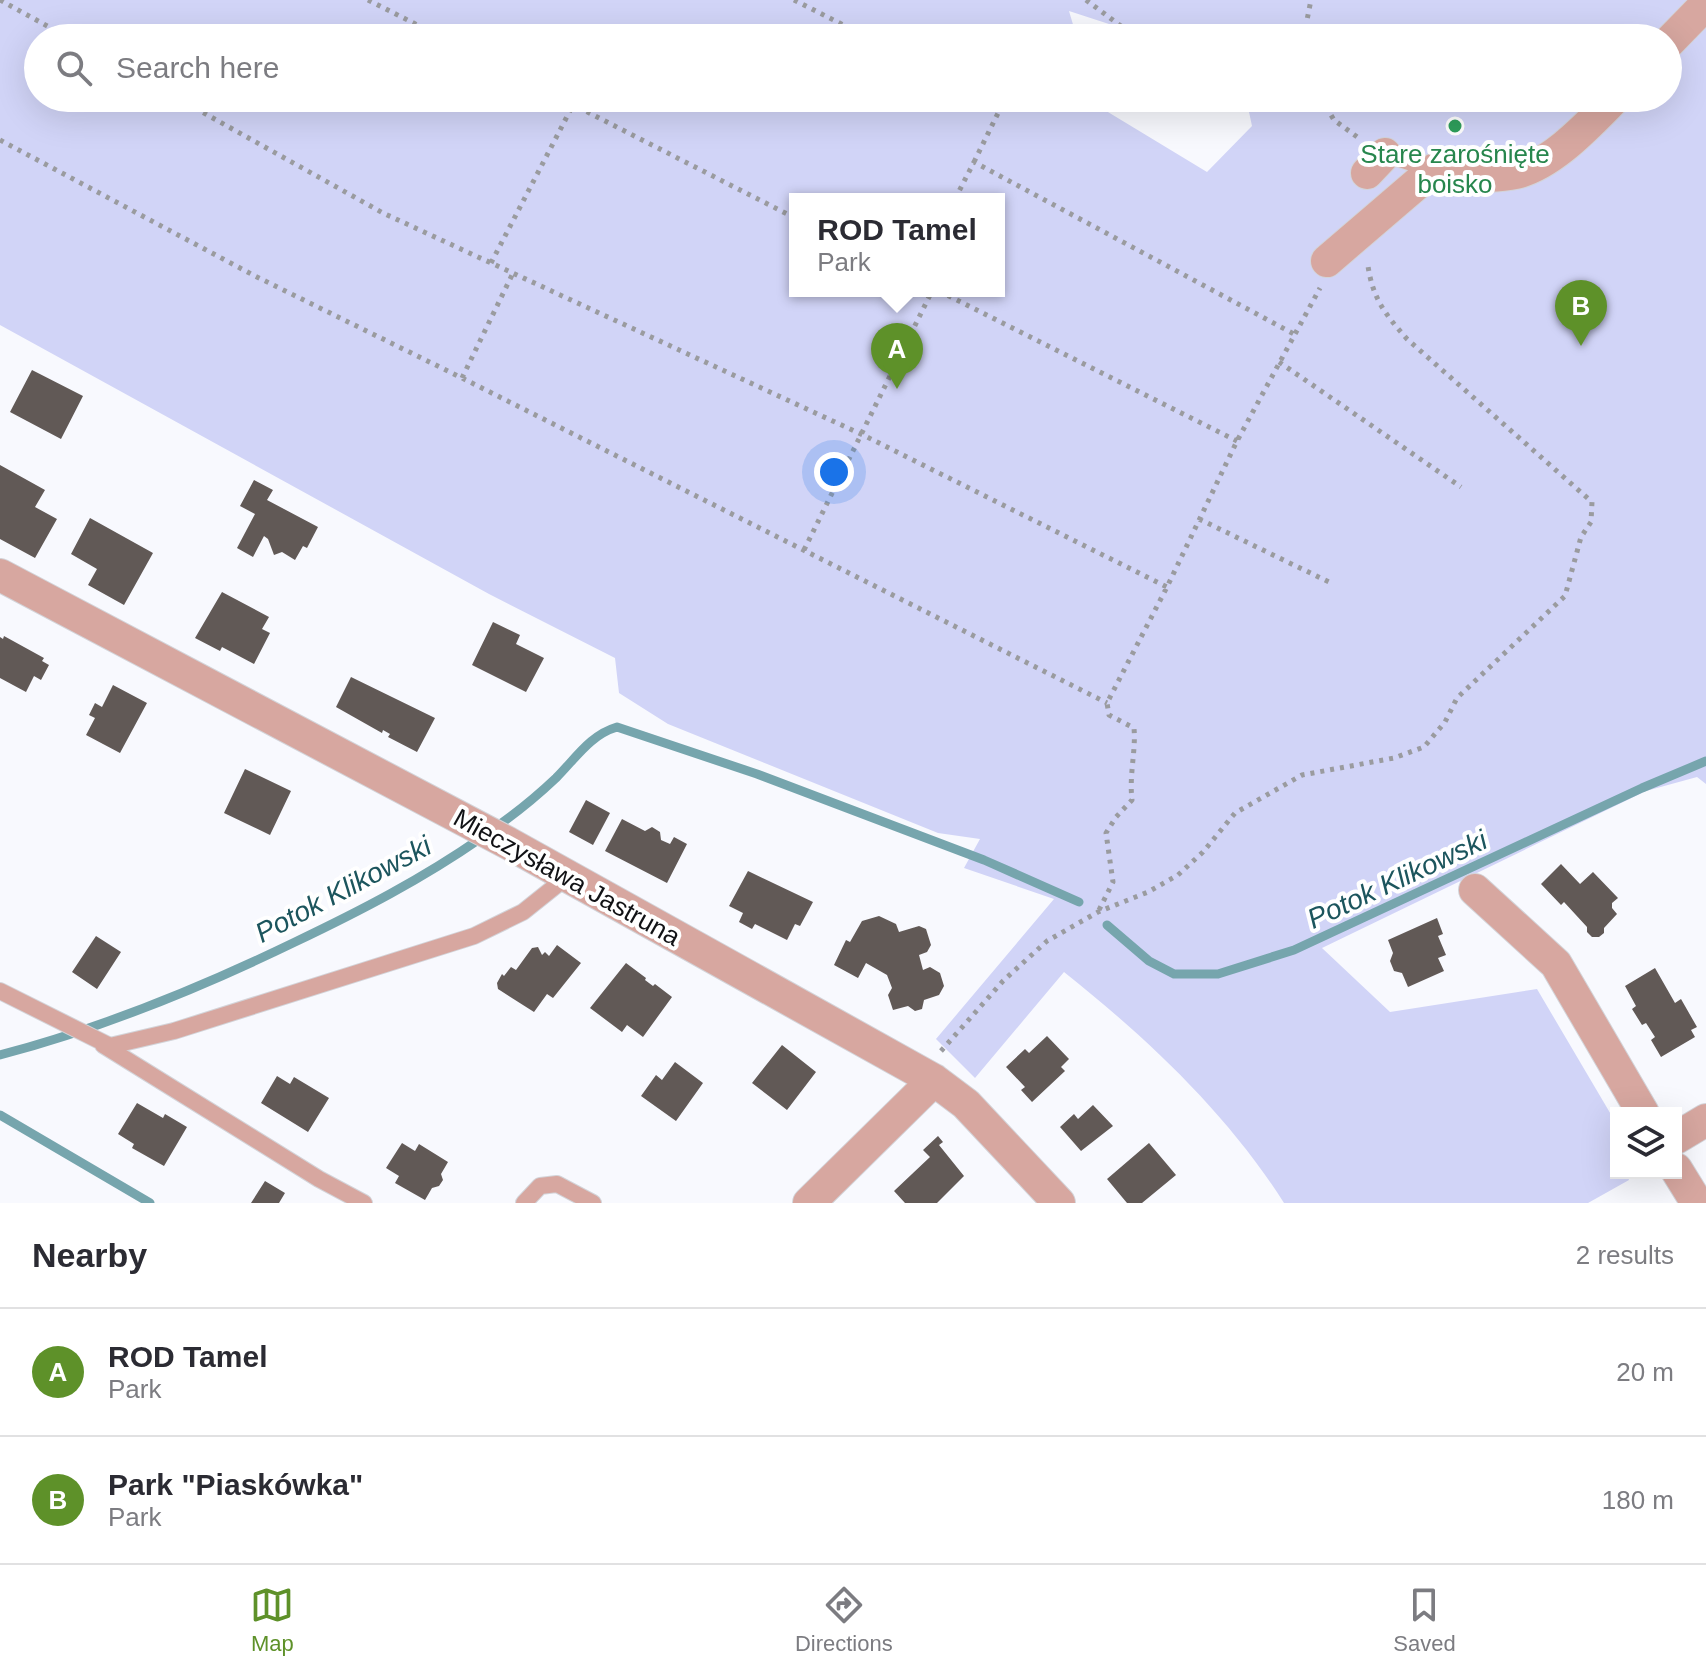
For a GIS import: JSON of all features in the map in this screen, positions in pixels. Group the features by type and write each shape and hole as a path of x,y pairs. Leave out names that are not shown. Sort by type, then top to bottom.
{"street":[{"path":"1682,29 1706,4"},
{"path":"1327,269 1440,172 1481,176 1518,172 1550,156 1580,134 1601,112"},
{"name":"Mieczysława Jastruna","path":"0,575 568,876 928,1077 966,1104 1059,1203"},
{"path":"1475,890 1556,964 1639,1107"},
{"path":"809,1203 928,1077"},
{"path":"1682,1134 1706,1120"},
{"path":"1682,1179 1697,1203"}],"lane":[{"path":"1376,163 1440,172"},
{"path":"0,991 110,1046 174,1031 474,936 523,912 568,876"},
{"path":"91,1037 319,1179 364,1203"},
{"path":"524,1203 540,1186 557,1184 593,1203"}],"path":[{"path":"0,0 44,24"},
{"path":"368,0 415,24"},
{"path":"794,0 841,24"},
{"path":"1086,0 1118,24"},
{"path":"1307,24 1311,0"},
{"path":"202,112 383,213 863,435 1167,587"},
{"path":"491,263 569,112"},
{"path":"587,112 789,215"},
{"path":"958,193 999,112"},
{"path":"1329,112 1376,163"},
{"path":"0,140 255,276 1107,703"},
{"path":"974,162 1294,334"},
{"path":"928,1077 1003,981 1047,941 1098,912 1148,892 1178,875 1203,852 1235,813 1302,775 1394,758 1424,747 1445,722 1457,698 1565,596 1581,537 1591,522 1592,502 1407,339 1385,314 1372,289 1368,253"},
{"path":"1098,912 1113,882 1106,833 1132,800 1130,782 1136,743 1134,728 1109,715 1107,703 1237,441 1327,269"},
{"path":"462,378 513,273"},
{"path":"804,550 929,297"},
{"path":"951,297 1237,441"},
{"path":"1279,362 1461,487"},
{"path":"1199,519 1333,584"}],"shaded area":[{"path":"0,0 1706,0 1706,784 1697,777 1646,791 1322,948 1390,1012 1537,989 1610,1113 1610,1179 1629,1180 1588,1203 1284,1203 1237,1138 1184,1078 1064,972 975,1078 936,1039 1054,899 964,868 980,839 938,833 668,724 619,693 615,658 489,594 0,325"}],"building":[{"path":"32,370 83,396 61,439 10,412"},
{"path":"0,465 45,490 35,507 57,519 35,558 0,539"},
{"path":"254,480 273,490 267,500 318,527 307,548 303,546 295,560 282,552 274,555 264,536 253,557 237,548 255,514 240,506"},
{"path":"90,518 153,553 124,605 88,585 97,569 71,554"},
{"path":"222,592 269,617 262,629 270,633 254,664 222,647 220,651 195,638"},
{"path":"493,622 520,635 516,644 544,658 526,692 472,665"},
{"path":"4,636 44,658 42,661 49,665 41,680 34,676 26,692 0,678 0,637 3,639"},
{"path":"351,677 435,718 417,752 388,737 390,734 383,730 382,733 336,707"},
{"path":"113,685 147,703 120,753 86,735 95,718 89,715 95,703 102,707"},
{"path":"245,769 291,791 270,835 224,813"},
{"path":"586,800 610,813 593,845 569,832"},
{"path":"622,819 645,831 652,827 660,832 661,840 670,844 674,837 687,844 667,883 605,851"},
{"path":"1561,864 1580,884 1593,872 1618,898 1612,903 1617,914 1599,937 1592,937 1564,902 1561,905 1541,884"},
{"path":"748,871 813,902 800,926 795,924 787,940 755,924 752,929 739,922 743,913 729,906"},
{"path":"879,916 896,924 899,932 919,926 926,929 931,945 927,952 919,955 923,970 930,967 940,973 944,986 939,995 924,1000 922,1009 915,1011 908,1006 893,1010 888,995 892,988 887,975 866,963 858,978 834,965 846,940 850,942 862,921"},
{"path":"1437,918 1443,934 1438,936 1446,955 1438,958 1444,971 1408,987 1402,973 1394,971 1390,961 1393,953 1388,940"},
{"path":"96,936 121,952 97,989 72,972"},
{"path":"557,945 581,963 553,998 547,994 534,1012 498,989 497,983 502,974 504,976 511,967 516,970 532,948 538,947 542,955 545,952 549,956"},
{"path":"626,963 653,986 655,984 672,997 643,1037 627,1025 622,1032 590,1008"},
{"path":"1655,968 1675,1003 1681,999 1697,1027 1691,1030 1695,1037 1661,1057 1651,1040 1655,1037 1646,1023 1642,1025 1632,1009 1636,1006 1625,986"},
{"path":"1047,1036 1069,1059 1061,1067 1065,1071 1032,1102 1021,1090 1025,1087 1006,1067 1025,1049 1029,1053"},
{"path":"782,1045 816,1072 787,1110 752,1083"},
{"path":"675,1062 703,1083 676,1121 641,1096 656,1075 662,1080"},
{"path":"277,1076 290,1084 294,1077 329,1098 308,1132 261,1103"},
{"path":"137,1103 187,1127 164,1166 132,1148 134,1144 118,1134"},
{"path":"1093,1105 1113,1126 1081,1151 1060,1127 1074,1114 1078,1119"},
{"path":"938,1136 943,1142 939,1145 964,1176 937,1203 905,1203 894,1191 930,1157 923,1150"},
{"path":"402,1143 415,1151 419,1144 448,1162 441,1174 443,1180 439,1186 432,1188 425,1200 395,1183 399,1176 386,1168"},
{"path":"1149,1143 1176,1175 1142,1203 1127,1203 1107,1179"},
{"path":"265,1181 285,1193 279,1203 251,1203"}],"waterway":[{"name":"Potok Klikowski","path":"493,829 556,778 591,741 617,727 757,774 984,860 1079,902"},
{"name":"Potok Klikowski","path":"1107,925 1149,961 1174,974 1218,974 1294,950 1706,761"},
{"name":"Potok Klikowski","path":"0,1055 114,1020 223,975 367,906 481,838"},
{"path":"0,1115 150,1203"}],"place":[{"name":"Stare zarośnięte boisko","path":"1455,126"},
{"name":"Park \"Piaskówka\"","path":"1581,346"},
{"name":"ROD Tamel","path":"897,389"}]}
